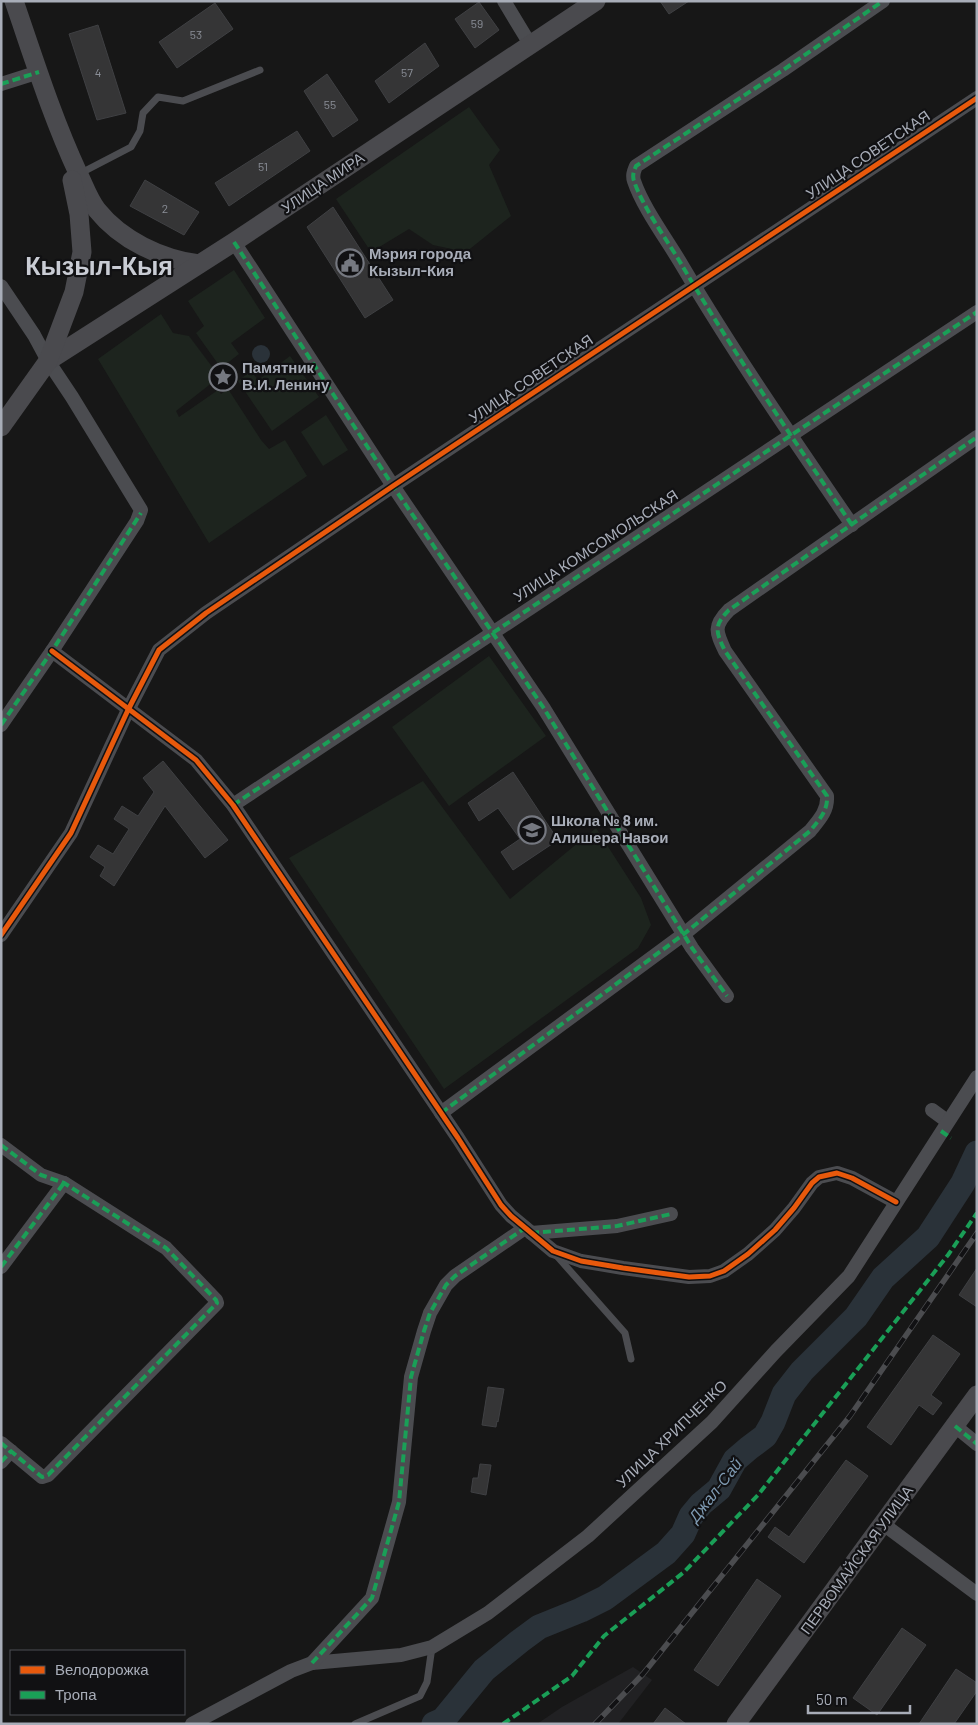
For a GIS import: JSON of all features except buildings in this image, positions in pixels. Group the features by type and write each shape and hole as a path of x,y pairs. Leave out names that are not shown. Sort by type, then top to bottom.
{"main road":[{"path":"1,427 48,361 74,292 82,252 76,193 59,130 14,1"},
{"name":"УЛИЦА МИРА","path":"48,361 234,242 596,1"},
{"path":"59,130 84,187 97,209 110,223 124,235 170,258 199,264"},
{"name":"ПЕРВОМАЙСКАЯ УЛИЦА","path":"736,1724 977,1395"}],"street":[{"path":"504,1 530,44"},
{"path":"852,525 694,286 641,197 633,178 636,166 783,70 883,1"},
{"path":"1,84 39,72"},
{"name":"УЛИЦА СОВЕТСКАЯ","path":"1,936 71,833 128,710 159,650 206,613 393,486 977,98"},
{"path":"234,242 393,486 548,714 692,948 727,996"},
{"path":"1,286 34,335 48,361 141,510 136,521 52,651 1,725"},
{"name":"УЛИЦА КОМСОМОЛЬСКАЯ","path":"233,805 977,312"},
{"path":"441,1113 684,934 810,831 826,809 827,796 725,651 717,634 717,626 720,619 729,610 977,437"},
{"path":"52,651 196,760 233,805 501,1205 553,1251 581,1261 689,1277 710,1276 724,1270 748,1254 775,1230 812,1183 819,1177 837,1173 852,1178 896,1202"},
{"name":"УЛИЦА ХРИПЧЕНКО","path":"312,1664 401,1655 432,1647 488,1613 588,1536 712,1422 776,1351 849,1276 977,1077"},
{"path":"932,1110 947,1121"},
{"path":"1,1145 41,1175 64,1183 166,1248 217,1303 48,1475 42,1477 6,1447 1,1462"},
{"path":"1,1267 64,1183"},
{"path":"192,1724 291,1671 312,1664 372,1598 400,1502 410,1377 430,1313 446,1285 455,1276 528,1230 617,1226 671,1214"},
{"path":"955,1426 977,1444"},
{"path":"883,1524 977,1594"}],"lane":[{"path":"79,174 131,147 140,131 143,113 158,97 183,101 260,70"},
{"path":"553,1251 625,1334 631,1359"},
{"path":"355,1724 420,1696 427,1682 432,1647"}],"shaded area":[{"path":"469,107 500,150 489,165 511,216 466,252 433,245 409,229 371,252 336,199"},
{"path":"234,270 265,318 231,343 239,354 221,368 196,333 204,326 188,301"},
{"path":"161,314 173,333 189,336 216,372 210,377 213,382 176,411 179,417 218,390 221,394 228,389 261,440 269,449 285,440 307,476 209,543 98,359"},
{"path":"257,345 265,345 270,350 268,361 257,363 252,358 252,350"},
{"path":"290,356 319,397 272,431 238,381 251,371 258,380"},
{"path":"326,415 348,450 323,466 301,432"},
{"path":"489,656 546,736 449,806 392,727"},
{"path":"423,781 510,899 596,828 641,898 651,925 638,948 444,1089 289,858"},
{"path":"633,1667 652,1680 618,1724 537,1724 562,1707"}],"waterway":[{"name":"Джал-Сай","path":"434,1724 443,1720 484,1670 520,1641 539,1627 605,1598 666,1553 683,1534 691,1516 701,1504 719,1489 735,1460 765,1436 773,1422 784,1394 802,1371 856,1317 883,1278 928,1237 963,1183 977,1153"}],"railway":[{"path":"595,1724 643,1674 850,1416 977,1233"}],"marked path":[{"path":"852,525 723,332 650,213 638,191 633,175 636,166 783,70 883,1"},
{"path":"1,84 39,72"},
{"path":"234,242 393,486 543,707 692,948 727,996"},
{"path":"233,805 977,312"},
{"path":"441,1113 684,934 810,831 817,823 826,806 827,796 725,651 718,634 720,620 729,610 977,437"},
{"path":"1,725 52,651 141,513"},
{"path":"941,1131 951,1138"},
{"path":"1,1145 41,1175 64,1183 166,1248 217,1303 48,1475 42,1477 1,1443"},
{"path":"1,1267 64,1183"},
{"path":"503,1724 572,1676 604,1636 684,1572 758,1495 948,1255 977,1213"},
{"path":"531,1233 617,1226 671,1214"},
{"path":"312,1663 372,1598 399,1502 411,1377 430,1313 446,1285 455,1276 525,1228"},
{"path":"955,1426 977,1444"},
{"path":"1,1462 11,1451"}],"cycle path":[{"path":"1,935 71,833 128,710 159,650 206,613 393,486 977,98"},
{"path":"52,651 196,760 233,805 458,1138 501,1205 511,1216 553,1251 581,1261 623,1268 689,1277 710,1276 724,1271 748,1254 775,1230 812,1183 819,1177 837,1173 852,1178 896,1202"}],"place":[{"name":"Мэрия города Кызыл-Кия","path":"350,263"},
{"name":"Памятник В.И. Ленину","path":"223,377"},
{"name":"Школа № 8 им. Алишера Навои","path":"532,830"}],"district":[{"name":"Кызыл-Кыя","path":"99,266"}]}
